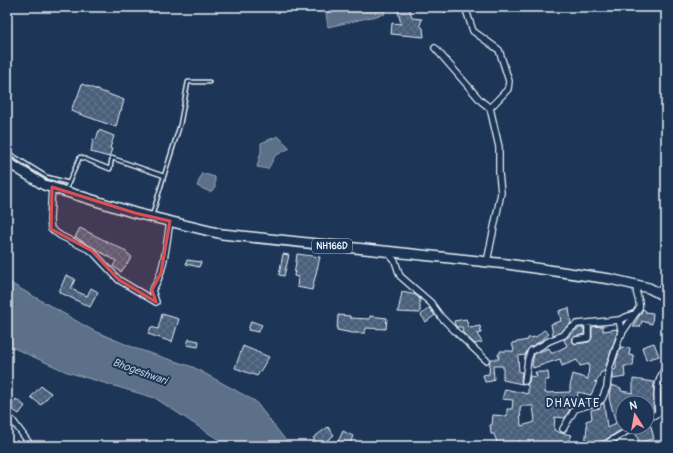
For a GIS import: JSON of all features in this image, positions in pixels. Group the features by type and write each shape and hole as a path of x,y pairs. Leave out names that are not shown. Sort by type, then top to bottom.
{"highway":[{"name":"NH166D","path":"7,162 44,185 52,187 67,187 151,217 222,234 487,262 610,279 649,288 666,297"}],"street":[{"path":"465,7 473,31 499,50 509,81 508,89 490,108"},
{"path":"435,48 481,101 490,108 499,147 501,192 487,262"},
{"path":"52,187 50,220 51,229 61,236 92,251 119,280 156,302 152,290 157,284 161,273 170,221"},
{"path":"387,251 395,261 400,276 431,303 441,317 486,360"},
{"path":"563,429 574,409 598,402 602,399 607,387 609,369 617,344 640,304 636,294 636,285"},
{"path":"657,292 666,286"},
{"path":"525,381 528,359 531,351 564,335 574,326 618,320 636,313"},
{"path":"618,320 622,334"},
{"path":"576,340 588,338 588,323"},
{"path":"658,413 656,392 660,376 666,368"},
{"path":"655,415 666,412"},
{"path":"7,415 13,421 30,446"},
{"path":"609,446 609,442 621,435"}],"lane":[{"path":"151,217 180,125 188,82 209,82"},
{"path":"7,152 47,177 67,187 80,157 110,169 112,158 164,176"}],"highlighted area":[{"path":"52,187 135,213 170,221 161,273 152,290 156,302 119,280 92,251 51,229"}],"water":[{"path":"325,7 383,7 385,14 328,27"},
{"path":"278,136 290,148 275,156 268,169 257,167 261,152 261,143"},
{"path":"202,173 215,177 215,188 210,192 197,186"},
{"name":"Bhogeshwari","path":"7,279 14,285 94,331 137,349 193,367 255,401 290,446 228,446 155,398 67,372 7,345"}],"building":[{"path":"397,7 409,7 412,18 422,19 420,25 423,28 424,37 391,34 392,23 401,24"},
{"path":"444,7 461,7 462,10 445,13"},
{"path":"82,84 124,100 116,127 71,111"},
{"path":"99,130 114,136 109,157 91,152 93,139 96,140"},
{"path":"80,228 124,250 132,257 121,272 113,266 116,261 75,237"},
{"path":"283,254 289,255 284,276 279,275"},
{"path":"297,254 320,257 312,290 297,287 298,277 294,276"},
{"path":"187,260 201,262 199,267 186,264"},
{"path":"66,275 75,279 71,289 87,296 91,288 98,292 90,307 59,292"},
{"path":"402,292 416,295 420,299 420,313 398,312"},
{"path":"429,308 435,315 426,322 421,315"},
{"path":"569,308 571,323 561,332 553,335 551,324 561,321 559,311"},
{"path":"643,309 646,311 645,312 653,313 652,324 642,321 640,327 633,327"},
{"path":"162,314 179,319 172,342 148,334 151,327 158,329"},
{"path":"338,315 350,316 350,318 370,319 370,316 387,318 386,329 366,328 365,333 352,333 337,330"},
{"path":"466,319 469,328 480,326 481,333 477,334 482,342 475,344 463,333 462,327 457,327 455,325 454,321"},
{"path":"251,321 262,325 258,332 248,330"},
{"path":"603,326 603,331 617,329 617,333 604,372 601,372 597,381 594,382 597,382 591,395 578,392 577,403 572,403 565,418 555,417 554,430 572,435 565,446 520,446 520,441 508,444 509,446 488,446 497,442 494,434 491,434 490,425 492,425 493,415 507,416 507,409 512,409 513,400 502,399 505,389 528,394 528,385 526,385 529,382 530,376 537,377 535,372 548,372 549,380 545,380 545,393 570,392 573,374 588,379 589,364 580,366 577,360 562,366 560,359 533,368 532,365 534,354 549,348 551,353 553,353 567,346 564,340 579,328 584,328 584,334 574,337 572,339 573,342 576,344 589,342 592,338 592,327","holes":["521,406 533,406 535,421 521,426"]},
{"path":"544,330 549,334 529,348 525,355 518,356 519,372 522,372 522,384 503,380 503,366 493,366 494,379 492,381 485,382 483,375 489,374 490,359 499,359 498,354 500,354 500,351 514,351 512,343 536,337"},
{"path":"189,339 199,341 198,347 187,345"},
{"path":"654,343 659,356 646,360 642,347"},
{"path":"243,346 269,357 257,376 235,368"},
{"path":"621,347 630,348 629,355 634,356 633,366 624,366 625,377 613,379 613,370 616,369 616,361"},
{"path":"666,378 666,396 661,395"},
{"path":"633,379 654,382 654,395 615,395 615,419 609,398 611,385 621,388 621,391 633,393"},
{"path":"41,386 51,393 41,405 31,397"},
{"path":"16,399 25,406 19,414 10,408"},
{"path":"604,403 607,428 615,424 615,434 599,442 599,446 585,446 586,421 592,419 591,410 600,408 600,405"},
{"path":"328,427 334,435 320,446 313,438"},
{"path":"343,431 353,436 349,446 341,446 337,444"},
{"path":"636,435 653,435 654,439 639,442"}],"district":[{"name":"DHAVATE","path":"573,403"}]}
